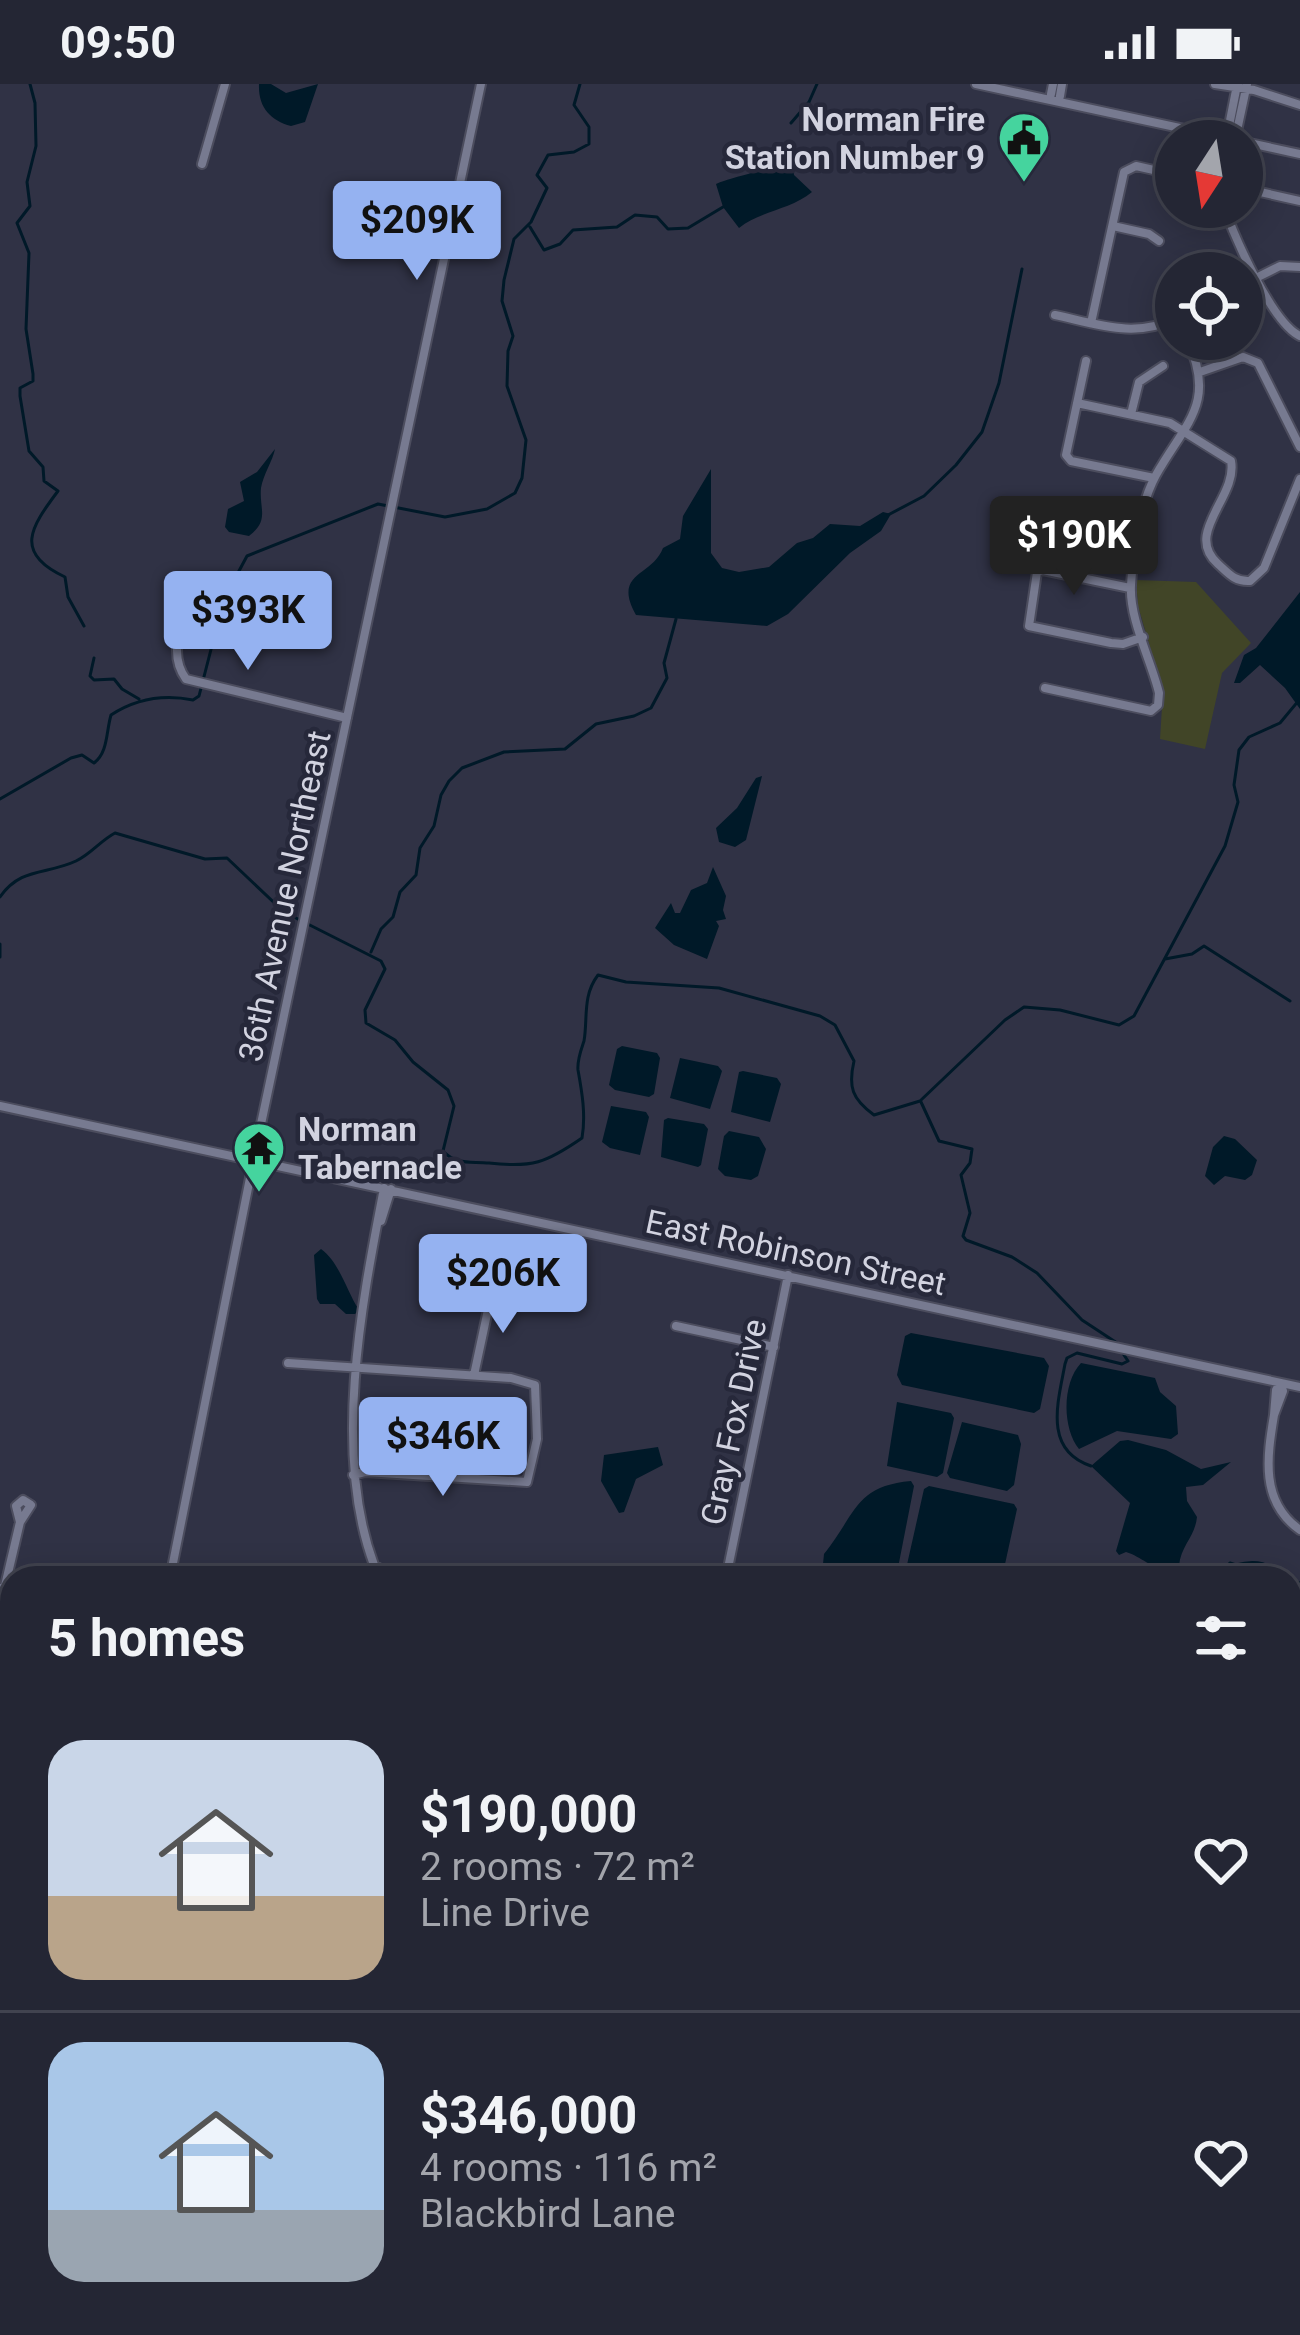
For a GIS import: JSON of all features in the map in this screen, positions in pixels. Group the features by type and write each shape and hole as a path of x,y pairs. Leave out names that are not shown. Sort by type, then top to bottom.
{"street":[{"path":"202,164 225,84"},
{"name":"36th Avenue Northeast","path":"172,1566 482,84"},
{"path":"976,84 1155,123"},
{"path":"1054,91 1062,84"},
{"path":"1215,84 1242,86 1300,105"},
{"path":"1235,120 1242,86"},
{"path":"1263,146 1300,154"},
{"path":"1091,323 1125,164 1155,170"},
{"path":"1263,193 1300,201"},
{"path":"1113,226 1150,234 1159,241"},
{"path":"1263,274 1280,266 1300,267"},
{"path":"1263,286 1283,324 1300,336"},
{"path":"1055,315 1145,330 1155,326"},
{"path":"1200,372 1243,357 1258,363 1300,447"},
{"path":"1045,688 1155,710 1159,694 1130,588 1154,478 1186,431 1200,396 1195,360"},
{"path":"1086,362 1066,455 1154,478"},
{"path":"1131,414 1139,382 1163,366"},
{"path":"1077,403 1186,431 1231,460 1231,478 1204,538 1208,555 1236,580 1250,580 1264,568 1300,479"},
{"path":"1050,513 1139,534"},
{"path":"1130,588 1043,569 1037,572 1029,626 1111,643 1143,637"},
{"path":"190,600 178,637 178,663 186,679 346,718"},
{"name":"East Robinson Street","path":"0,1106 1300,1387"},
{"path":"376,1566 353,1474 364,1304 387,1188"},
{"name":"Gray Fox Drive","path":"728,1566 788,1275"},
{"path":"474,1375 492,1291"},
{"path":"676,1326 774,1347"},
{"path":"288,1363 520,1379 535,1385 538,1426 527,1482 353,1474"},
{"path":"1280,1383 1268,1452 1270,1490 1279,1510 1300,1530"},
{"path":"11,1566 20,1522"}],"green space":[{"path":"1136,580 1196,582 1251,643 1222,673 1205,749 1160,739 1163,691 1138,606"}],"water":[{"path":"259,84 271,84 286,93 318,84 305,122 291,126 271,116 263,106"},
{"path":"780,147 790,149 794,175 812,192 739,228 723,207 716,184 759,169"},
{"path":"275,449 261,488 259,525 249,536 229,532 225,527 228,509 244,501 240,482 257,472"},
{"path":"711,469 711,553 722,568 739,572 769,567 830,524 860,526 883,512 891,514 881,531 850,553 788,614 767,626 636,615 630,601 631,583 663,548 680,539 683,516"},
{"path":"1300,592 1300,709 1260,665 1234,683 1244,655 1256,648"},
{"path":"762,776 746,840 735,847 719,842 716,828"},
{"path":"713,867 726,896 726,919 716,921 719,926 707,959 674,945 655,928 671,903 675,913 680,913 691,890 707,883"},
{"path":"617,1049 657,1053 660,1058 654,1094 649,1097 609,1085"},
{"path":"680,1058 722,1071 710,1109 670,1098"},
{"path":"743,1071 777,1078 781,1084 770,1122 731,1112"},
{"path":"611,1106 646,1112 649,1117 640,1155 602,1142"},
{"path":"668,1118 704,1124 708,1129 698,1167 661,1157"},
{"path":"729,1131 759,1137 766,1149 758,1176 751,1180 725,1176 718,1169"},
{"path":"1224,1136 1235,1139 1257,1160 1245,1180 1225,1176 1214,1185 1205,1176 1213,1147"},
{"path":"321,1249 342,1277 359,1310 355,1314 317,1299 314,1255"},
{"path":"911,1333 1044,1358 1049,1366 1040,1409 1034,1413 902,1385 897,1375 905,1336"},
{"path":"1081,1363 1155,1378 1160,1392 1176,1406 1178,1434 1171,1439 1117,1431 1079,1449 1069,1430 1067,1406 1070,1382"},
{"path":"897,1402 951,1413 954,1418 943,1473 937,1477 887,1466"},
{"path":"962,1422 1018,1435 1021,1444 1014,1485 1007,1491 950,1478 947,1473"},
{"path":"1120,1441 1166,1450 1201,1469 1231,1462 1203,1485 1186,1487 1187,1501 1197,1517 1179,1566 1153,1566 1116,1551 1130,1503 1091,1466"},
{"path":"658,1447 663,1465 636,1479 624,1512 619,1513 601,1481 604,1455"},
{"path":"911,1481 914,1486 898,1566 823,1564 824,1554 858,1504 892,1484"},
{"path":"929,1486 1014,1504 1017,1509 1005,1566 907,1566 924,1489"}],"waterway":[{"path":"30,84 36,146 27,182 30,206 17,223 29,253 26,329 33,381 20,388 20,396 29,451 43,467 44,481 58,491 40,516 33,549 38,559 65,577 68,597 84,626"},
{"path":"0,799 71,758 82,755 94,763 104,748 111,715 121,709 150,699 193,700 199,696 224,599 247,556 378,504 445,517 487,509 515,493 522,478 526,440 507,386 513,336 502,301 504,280 514,239 531,222 547,188 537,175 548,155 574,152 589,144 589,127 574,105 580,84"},
{"path":"791,123 817,84"},
{"path":"530,227 544,250 560,244 573,230 617,227 635,215 657,217 668,229 688,228 723,207"},
{"path":"888,515 924,496 982,432 999,383 1022,269"},
{"path":"371,952 381,929 393,917 400,892 416,875 420,848 434,826 449,781 462,768 504,752 565,749 596,724 651,708 667,678 664,663 676,619"},
{"path":"94,658 90,676 94,680 114,679 139,699"},
{"path":"0,897 17,881 76,861 115,833 205,859 227,858 284,912 381,961 385,969 365,1010 366,1023 395,1040 413,1062 448,1090 454,1106 443,1151 459,1161 528,1164 582,1138 578,1063 588,999 598,975 626,982 719,988 820,1016 835,1025 854,1061 854,1092 874,1115 920,1101 1024,1007 1060,1010 1119,1025 1134,1016 1225,846 1238,802 1234,785 1239,750 1249,737 1280,723 1300,699"},
{"path":"0,944 0,957"},
{"path":"1165,959 1192,954 1204,946 1290,1001"},
{"path":"921,1102 939,1141 972,1149 970,1163 961,1175 970,1213 966,1240 1012,1257 1037,1273 1082,1320 1117,1343"},
{"path":"1091,1466 1076,1459 1060,1437 1057,1409 1065,1364 1077,1353 1122,1364 1128,1361 1122,1352"},
{"path":"1227,1566 1267,1566"}],"place":[{"name":"Norman Fire Station Number 9","path":"1024,184"},
{"name":"Norman Tabernacle","path":"259,1194"}]}
